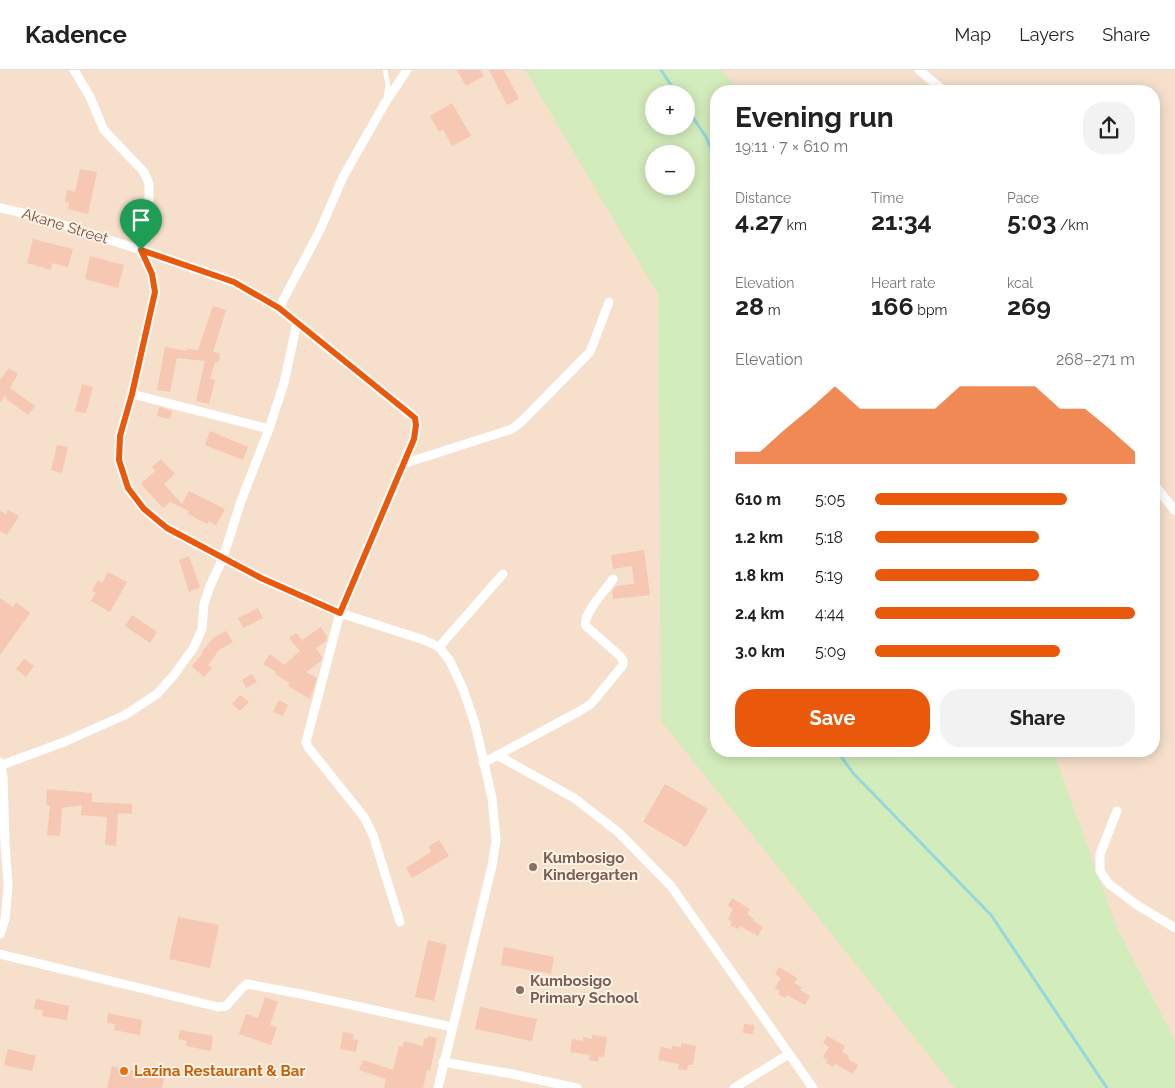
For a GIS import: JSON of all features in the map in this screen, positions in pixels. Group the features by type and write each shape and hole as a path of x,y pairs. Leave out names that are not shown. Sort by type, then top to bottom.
{"street":[{"path":"74,70 90,97 104,130 144,172 149,184 149,227 141,250 152,274 155,292 132,394 120,436 119,460 128,488 144,509 167,528 283,589 340,613 424,640 439,647 450,661 463,689 475,724 492,798 496,840 492,866 438,1088"},
{"path":"279,308 320,230 343,177 385,103 407,70"},
{"path":"919,70 937,85"},
{"name":"Akane Street","path":"0,208 32,215 234,282 279,308 410,412 415,418 416,431 414,439 403,464"},
{"path":"400,922 373,835 364,817 306,742 340,613 403,464 512,429 521,422 590,352 609,302"},
{"path":"0,934 5,919 8,886 1,763 64,742 125,715 158,694 194,647 202,629 204,604 210,586 223,558 241,501 269,429 284,383 297,323"},
{"path":"132,394 269,429"},
{"path":"1160,492 1175,511"},
{"path":"439,647 503,574"},
{"path":"483,763 591,704 622,665 623,661 620,656 586,626 584,622 588,613 614,579"},
{"path":"497,755 574,798 618,832 671,886 813,1088"},
{"path":"1117,811 1100,854 1100,871 1109,884 1137,905 1175,928"},
{"path":"0,954 218,1007 226,1006 247,984 452,1027"},
{"path":"734,1088 790,1054"},
{"path":"443,1062 577,1088"}],"lane":[{"path":"385,70 388,85 385,103"}],"shaded area":[{"path":"0,70 1175,70 1175,1088 0,1088"}],"green space":[{"path":"525,70 721,70 735,85 710,85 710,757 1055,757 1117,928 1175,1041 1175,1088 955,1088 661,721 658,294"}],"building":[{"path":"457,70 480,70 484,76 466,86"},
{"path":"489,70 504,70 519,99 507,105"},
{"path":"452,103 471,136 452,146 443,129 439,132 430,116"},
{"path":"80,169 97,172 88,214 68,209 69,203 65,202 67,190 75,192"},
{"path":"33,239 73,249 68,267 52,263 51,270 27,263"},
{"path":"90,256 124,265 118,288 85,279"},
{"path":"213,306 226,310 213,352 220,353 219,362 215,362 210,379 215,380 209,404 196,401 205,361 177,358 170,392 157,390 165,347 187,351 187,349 198,350"},
{"path":"9,368 18,374 10,388 35,406 28,415 5,398 5,395 0,403 0,380"},
{"path":"82,384 93,387 86,413 75,411"},
{"path":"159,407 172,411 170,419 157,416"},
{"path":"210,431 248,447 243,460 205,445"},
{"path":"57,445 68,447 62,473 51,470"},
{"path":"161,459 175,474 164,484 182,504 189,491 225,509 216,525 209,521 207,524 188,514 189,511 170,502 163,508 141,484 155,471 152,467"},
{"path":"8,510 19,516 7,535 0,531 0,511 6,514"},
{"path":"644,550 650,595 613,599 612,591 616,586 634,584 632,566 613,569 611,555"},
{"path":"189,556 200,587 189,592 179,560"},
{"path":"108,572 127,582 110,612 91,601 96,593 92,591 98,580 102,583"},
{"path":"0,598 13,607 16,602 30,613 0,655"},
{"path":"258,608 263,618 243,628 238,618"},
{"path":"132,615 157,632 150,643 125,626"},
{"path":"321,627 327,637 326,641 316,648 322,657 321,661 306,672 317,678 310,699 288,686 290,683 263,664 270,654 284,665 300,651 289,638 296,633 302,640"},
{"path":"226,631 233,642 219,650 208,665 212,668 204,677 192,666 213,638"},
{"path":"24,659 34,666 26,677 16,669"},
{"path":"252,674 257,682 246,688 242,680"},
{"path":"240,695 249,702 240,711 232,704"},
{"path":"279,700 288,705 283,716 273,712"},
{"path":"665,784 708,809 686,847 643,822"},
{"path":"47,789 92,793 92,802 132,804 132,814 118,813 116,846 105,845 107,817 81,815 82,805 62,808 60,836 47,835 50,806 46,804"},
{"path":"439,840 449,856 412,878 406,868 431,852 429,846"},
{"path":"732,898 750,909 747,914 754,919 753,921 763,927 758,936 740,926 738,929 730,925 732,922 728,919 733,909 728,906"},
{"path":"178,917 219,925 210,968 169,959"},
{"path":"428,940 447,945 434,1001 415,997"},
{"path":"504,947 554,957 551,974 501,965"},
{"path":"779,967 797,978 794,983 802,987 800,990 810,996 805,1005 787,995 785,998 778,994 780,991 775,988 781,978 775,974"},
{"path":"265,997 278,1002 270,1025 277,1027 271,1045 239,1034 246,1014 258,1018"},
{"path":"36,999 69,1006 67,1020 42,1016 43,1010 34,1009"},
{"path":"480,1007 537,1019 532,1041 475,1029"},
{"path":"108,1013 142,1020 140,1035 114,1030 115,1024 107,1023"},
{"path":"744,1024 754,1025 753,1034 743,1033"},
{"path":"180,1030 213,1036 211,1051 186,1046 187,1041 178,1039"},
{"path":"343,1032 354,1034 352,1039 358,1040 356,1052 340,1049"},
{"path":"592,1035 607,1037 604,1057 599,1056 598,1062 589,1060 590,1055 570,1052 572,1039 583,1041 583,1037 592,1039"},
{"path":"428,1036 437,1038 430,1071 427,1070 423,1088 384,1088 386,1079 359,1070 363,1060 393,1070 399,1046 402,1047 404,1041 423,1046 424,1038 427,1039"},
{"path":"827,1036 845,1046 842,1052 849,1056 848,1059 858,1065 853,1074 835,1064 833,1067 826,1063 828,1060 823,1057 829,1047 823,1043"},
{"path":"681,1043 696,1046 693,1065 688,1065 687,1070 678,1069 679,1064 658,1060 661,1047 672,1049 672,1046 681,1047"},
{"path":"8,1049 36,1056 32,1071 4,1065"},
{"name":"Lazina Restaurant & Bar","path":"112,1066 164,1077 162,1088 107,1088"}],"waterway":[{"path":"661,70 671,85"},
{"path":"695,120 710,147"},
{"path":"841,757 853,773 991,915 1107,1088"}],"place":[{"name":"Kumbosigo Kindergarten","path":"533,867"},
{"name":"Kumbosigo Primary School","path":"520,990"},
{"name":"Lazina Restaurant & Bar","path":"124,1071"}],"route":[{"path":"141,250 234,282 279,308 410,412 415,418 414,439 340,613 261,578 167,528 144,509 128,488 119,460 120,436 132,394 155,292 152,274 141,250"}]}
